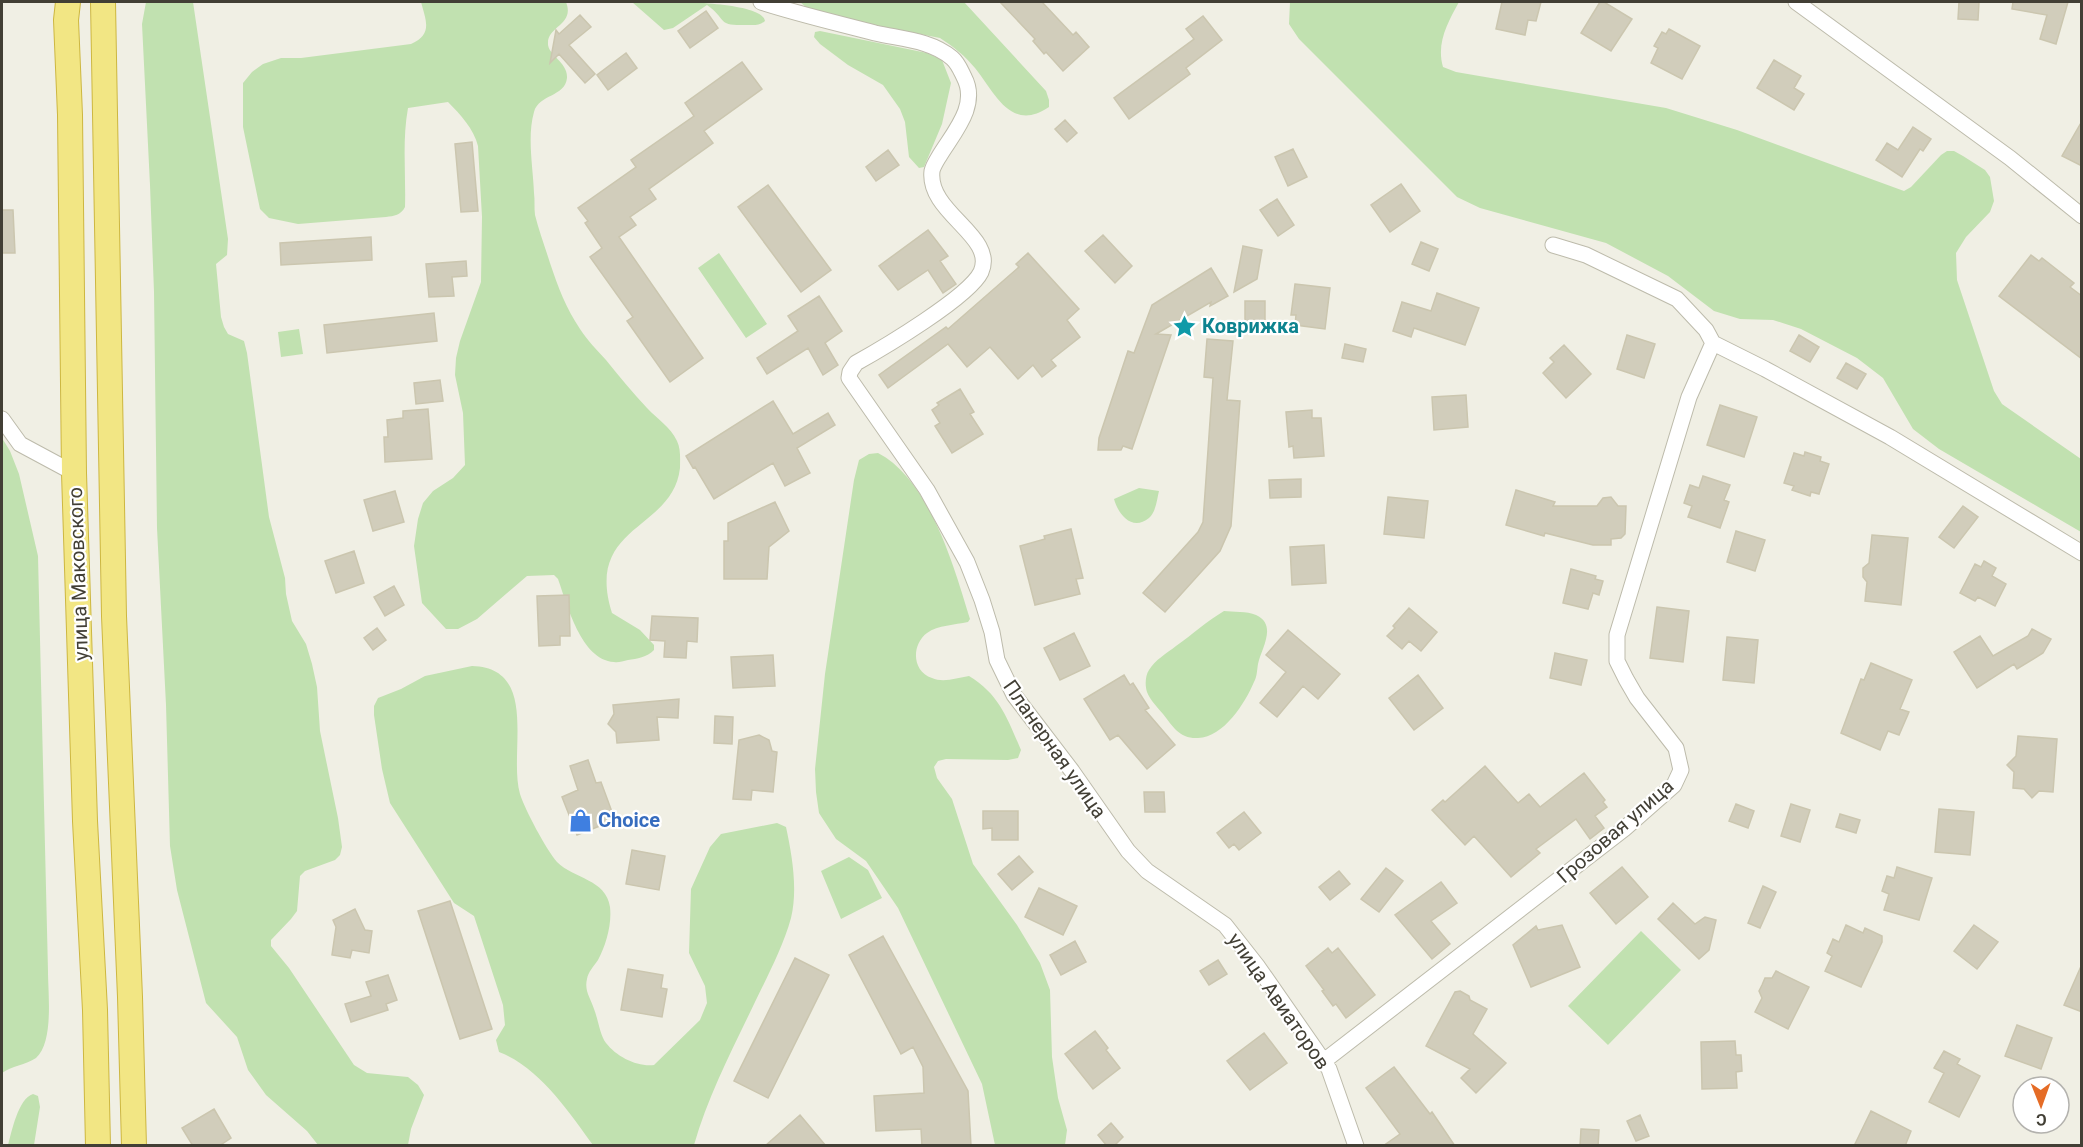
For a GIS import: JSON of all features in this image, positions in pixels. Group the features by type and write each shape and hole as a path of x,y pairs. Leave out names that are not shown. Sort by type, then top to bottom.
{"highway":[{"name":"улица Маковского","path":"68,2 66,20 70,115 74,473 84,800 95,1010 98,1146"},
{"name":"улица Маковского","path":"102,2 114,616 134,1146"}],"street":[{"name":"Планерная улица","path":"761,2 796,14 931,45 955,60 967,82 969,104 932,169 932,179 938,198 964,226 981,249 982,269 974,282 931,316 856,363 849,378 927,490 967,562 992,632 997,660 1014,694 1128,851 1147,871 1225,925"},
{"path":"1796,2 2010,158 2082,216"},
{"path":"1553,245 1586,255 1677,299 1706,330 1713,343 1890,437 2082,553"},
{"name":"Грозовая улица","path":"1324,1061 1624,829 1674,785 1680,774 1676,748 1637,698 1617,661 1617,634 1689,397 1713,343"},
{"path":"2,419 20,444 74,473"},
{"name":"улица Авиаторов","path":"1225,925 1329,1069 1356,1146"}],"green space":[{"path":"146,2 193,2 228,239 227,255 216,264 221,317 228,334 244,341 247,353 269,517 285,578 292,621 306,644 312,664 317,687 320,731 342,847 340,855 335,860 305,871 300,876 297,911 271,940 271,946 289,968 354,1065 367,1073 408,1077 418,1085 424,1095 411,1129 408,1145 318,1145 307,1131 266,1095 248,1070 237,1037 206,1003 177,890 170,846 157,528 154,292 142,24"},
{"path":"421,2 566,2 567,16 549,37 548,43 551,51 564,67 567,78 562,89 537,106 532,122 535,215 556,280 575,321 631,390 671,431 680,451 680,468 674,489 662,505 619,545 610,562 607,584 612,613 640,630 654,645 654,650 642,657 616,662 602,659 593,652 577,629 558,579 554,575 527,576 477,619 458,629 446,629 422,603 414,546 418,519 423,503 433,491 453,478 465,465 463,413 455,375 456,358 481,282 482,217 478,146 462,117 448,102 408,108 405,145 405,207 397,215 298,224 269,218 260,209 243,127 243,83 263,64 281,58 301,58 411,44 423,36 425,31 426,21"},
{"path":"632,2 727,5 759,14 765,21 756,25 726,23 707,5 673,28 664,30"},
{"path":"800,2 964,2 1046,91 1049,107 1036,114 1014,113 997,98 975,68 955,48 940,38 813,13"},
{"path":"1290,2 1459,2 1447,25 1441,50 1443,67 1456,72 1666,108 1737,130 1904,191 1911,187 1947,151 1954,151 1985,170 1990,177 1994,201 1990,212 1966,237 1956,253 1957,280 1994,391 2002,404 2081,459 2081,532 1939,449 1913,429 1883,378 1857,358 1801,329 1773,320 1740,319 1714,311 1668,276 1606,243 1480,208 1457,197 1299,39 1289,24"},
{"path":"820,31 927,53 942,60 951,83 942,124 924,167 919,168 909,157 905,122 900,109 883,85 848,65 820,44 814,37 815,32"},
{"path":"719,253 767,324 746,338 698,268"},
{"path":"299,329 303,354 281,357 278,332"},
{"path":"2,438 19,474 38,556 49,1004 48,1029 42,1051 36,1058 2,1073"},
{"path":"878,453 896,466 912,483 926,504 948,551 970,619 968,622 941,627 927,633 916,650 917,664 925,675 936,679 950,680 969,676 980,683 1001,708 1021,750 1018,758 1008,760 946,759 938,761 934,767 937,778 952,799 973,864 1017,925 1040,963 1050,990 1052,1057 1058,1098 1067,1130 1065,1145 995,1145 982,1084 898,908 866,861 836,839 819,813 815,769 825,674 854,480 859,460 869,454"},
{"path":"1139,488 1159,491 1156,505 1149,518 1137,523 1122,515 1114,499"},
{"path":"1224,611 1256,615 1263,619 1266,625 1266,638 1256,678 1239,709 1225,725 1208,736 1192,738 1174,728 1150,698 1146,687 1147,675 1161,657"},
{"path":"472,666 493,670 506,681 514,696 517,715 517,777 520,794 542,839 557,862 596,885 607,898 610,907 608,934 601,954 589,974 586,987 604,1040 616,1053 628,1060 654,1065 700,1020 707,1003 705,986 689,953 691,889 710,847 721,834 777,823 786,827 794,884 791,918 775,961 714,1090 694,1145 593,1145 540,1079 514,1059 499,1052 496,1040 505,1025 503,1005 474,916 454,903 390,803 374,715 374,706 378,698 425,676"},
{"path":"849,857 868,870 882,898 841,919 821,871"},
{"path":"1641,931 1681,970 1608,1045 1568,1006"},
{"path":"33,1094 38,1096 40,1107 34,1145 8,1145 23,1102"}],"building":[{"path":"1000,2 1042,2 1073,35 1076,32 1089,47 1063,71 1046,52 1044,54 1033,41 1035,39"},
{"path":"1502,2 1541,2 1536,21 1528,20 1525,35 1496,29"},
{"path":"1600,2 1604,2 1632,19 1611,51 1581,33"},
{"path":"1959,2 1979,2 1978,20 1958,19"},
{"path":"2013,2 2068,2 2056,44 2040,39 2047,15 2012,9"},
{"path":"706,11 718,28 690,48 678,31"},
{"path":"580,15 591,27 569,45 595,74 585,83 559,54 550,63 556,30 559,34"},
{"path":"1203,16 1222,40 1186,68 1190,74 1129,119 1114,98 1194,39 1186,29"},
{"path":"1669,29 1700,46 1682,79 1651,63 1658,48 1654,46 1662,32 1666,34"},
{"path":"626,53 637,68 608,90 597,75"},
{"path":"1774,60 1801,76 1794,88 1804,94 1794,110 1757,88"},
{"path":"742,62 762,89 704,131 713,143 649,189 656,199 630,217 636,225 619,237 703,358 670,382 627,321 633,317 590,257 602,248 585,223 588,221 578,208 636,167 631,160 694,116 685,103"},
{"path":"1065,120 1077,133 1067,142 1055,129"},
{"path":"2082,121 2082,166 2062,156"},
{"path":"1913,127 1931,139 1923,151 1920,149 1902,177 1876,160 1887,143 1898,150"},
{"path":"472,142 478,211 461,212 455,144"},
{"path":"1293,149 1307,177 1288,186 1275,157"},
{"path":"888,150 899,165 876,181 866,167"},
{"path":"1401,184 1420,211 1390,232 1371,205"},
{"path":"768,185 831,270 801,292 738,207"},
{"path":"1277,199 1294,225 1278,236 1260,210"},
{"path":"2,210 13,210 15,253 2,253"},
{"path":"928,230 948,256 940,261 956,284 943,293 928,270 898,290 879,266"},
{"path":"1103,235 1132,266 1115,283 1085,251"},
{"path":"371,237 372,260 281,265 280,243"},
{"path":"1421,242 1438,249 1429,271 1412,264"},
{"path":"1243,246 1262,250 1257,279 1234,292"},
{"path":"1028,253 1079,309 1067,320 1080,337 1051,360 1056,366 1042,377 1033,365 1018,379 990,347 967,367 948,344 888,388 879,375 946,327 948,329 1019,267 1016,264"},
{"path":"2031,255 2039,261 2042,258 2074,283 2070,287 2082,296 2082,359 1999,296"},
{"path":"466,261 467,276 452,277 454,296 429,297 426,264"},
{"path":"1211,268 1228,296 1210,306 1211,302 1156,334 1171,335 1132,449 1123,446 1121,450 1098,450 1099,438 1128,351 1134,353 1152,305"},
{"path":"1295,284 1330,288 1325,329 1295,325 1296,315 1291,315"},
{"path":"1437,293 1479,308 1465,345 1414,328 1411,337 1393,331 1402,302 1431,311"},
{"path":"819,296 842,331 825,343 838,365 823,375 808,348 767,374 757,358 798,331 788,316"},
{"path":"1245,301 1265,301 1265,333 1245,333"},
{"path":"434,313 437,341 327,353 324,325"},
{"path":"1627,335 1655,344 1644,378 1617,369"},
{"path":"1799,335 1819,347 1810,362 1790,351"},
{"path":"1207,339 1233,341 1227,400 1240,401 1231,526 1220,551 1165,612 1143,593 1198,532 1203,522 1213,378 1204,377"},
{"path":"1345,344 1366,349 1363,362 1342,358"},
{"path":"1564,345 1591,374 1566,398 1543,373 1554,362 1550,358"},
{"path":"1846,363 1866,374 1857,389 1837,378"},
{"path":"440,380 443,401 416,404 414,383"},
{"path":"960,389 974,412 970,414 983,434 952,453 935,426 940,423 932,410 939,405 937,403"},
{"path":"1466,395 1468,427 1434,430 1432,397"},
{"path":"773,401 793,434 828,413 835,425 797,448 810,473 785,486 773,463 714,499 686,456"},
{"path":"1720,405 1757,417 1744,457 1707,445"},
{"path":"428,409 432,459 385,462 384,437 388,437 387,420 403,418 403,411"},
{"path":"1312,410 1312,418 1321,418 1324,456 1294,458 1293,446 1289,447 1286,412"},
{"path":"1805,452 1821,457 1820,461 1829,464 1819,494 1811,492 1810,496 1792,490 1794,486 1784,483 1794,453 1804,456"},
{"path":"1703,476 1730,485 1724,500 1729,502 1720,528 1688,517 1692,506 1684,503 1690,485 1699,488"},
{"path":"1301,479 1301,497 1270,498 1269,480"},
{"path":"1516,490 1555,502 1553,506 1597,506 1603,498 1611,497 1618,506 1626,506 1625,534 1621,538 1611,539 1611,545 1593,545 1545,533 1544,536 1506,525"},
{"path":"395,491 404,522 373,531 364,500"},
{"path":"1388,497 1428,501 1424,538 1384,534"},
{"path":"775,502 789,531 769,547 767,579 724,579 724,541 728,541 728,523"},
{"path":"1963,506 1978,517 1954,548 1939,537"},
{"path":"1071,529 1083,578 1076,579 1080,594 1035,605 1020,546 1045,539 1044,536"},
{"path":"1736,531 1765,540 1755,571 1727,562"},
{"path":"1872,535 1908,538 1901,605 1865,601 1867,582 1863,577 1863,568 1869,563"},
{"path":"1324,545 1326,583 1292,585 1290,547"},
{"path":"354,551 364,583 336,593 325,561"},
{"path":"1984,561 1996,568 1992,576 2006,584 1995,606 1978,597 1975,601 1960,593 1975,564 1981,567"},
{"path":"1571,569 1596,576 1595,579 1603,581 1599,595 1593,593 1588,609 1563,603"},
{"path":"394,586 404,605 385,616 374,597"},
{"path":"569,595 570,636 560,636 560,645 539,646 537,596"},
{"path":"1657,607 1689,611 1683,662 1650,658"},
{"path":"1409,608 1437,632 1421,651 1409,641 1402,649 1387,636"},
{"path":"652,616 698,618 697,642 687,641 686,658 664,657 665,641 650,640"},
{"path":"377,628 386,640 373,650 364,638"},
{"path":"2032,629 2051,639 2043,653 2017,669 2014,664 1977,688 1954,652 1980,636 1993,656 2028,636"},
{"path":"1288,630 1340,674 1318,699 1303,686 1277,717 1260,703 1286,672 1266,655"},
{"path":"1074,633 1090,666 1060,680 1044,648"},
{"path":"1727,637 1758,640 1754,683 1723,680"},
{"path":"1555,653 1587,660 1581,685 1550,678"},
{"path":"773,655 775,686 733,688 731,657"},
{"path":"1871,663 1912,680 1900,709 1909,712 1899,735 1888,731 1880,750 1841,733 1861,679 1864,680"},
{"path":"1124,675 1130,685 1133,683 1149,708 1145,710 1175,745 1147,769 1118,735 1110,740 1084,699"},
{"path":"1418,675 1443,708 1414,730 1389,698"},
{"path":"679,699 678,718 657,717 659,740 617,743 616,732 608,724 614,714 613,705"},
{"path":"715,716 733,717 732,744 714,743"},
{"path":"759,735 769,740 772,751 777,752 773,792 752,790 751,800 733,799 739,740"},
{"path":"2018,736 2057,739 2053,792 2039,791 2032,798 2024,789 2013,788 2014,772 2007,765 2016,756"},
{"path":"588,760 596,783 601,782 615,820 577,835 562,797 578,790 570,766"},
{"path":"1485,766 1518,803 1529,794 1540,807 1584,773 1605,800 1603,802 1607,807 1595,816 1604,828 1590,839 1576,819 1536,849 1540,853 1511,877 1474,836 1465,845 1432,810 1443,800 1445,802"},
{"path":"1144,792 1164,792 1165,812 1145,812"},
{"path":"1736,804 1754,811 1748,828 1729,821"},
{"path":"1791,804 1810,810 1800,842 1781,836"},
{"path":"1939,809 1974,812 1970,855 1935,852"},
{"path":"983,811 1018,811 1018,840 992,840 992,828 983,829"},
{"path":"1244,812 1261,833 1239,850 1234,844 1229,848 1217,833"},
{"path":"1840,814 1860,820 1856,833 1836,827"},
{"path":"632,850 665,856 659,890 626,884"},
{"path":"1019,856 1033,872 1012,890 998,874"},
{"path":"1622,867 1648,897 1616,924 1590,893"},
{"path":"1897,867 1932,878 1919,920 1884,910 1889,894 1882,891 1887,876 1894,878"},
{"path":"1386,868 1403,881 1379,912 1361,899"},
{"path":"1339,871 1350,884 1330,900 1319,887"},
{"path":"1441,882 1457,903 1431,921 1450,944 1432,959 1395,915"},
{"path":"1763,886 1776,892 1760,928 1748,923"},
{"path":"1039,888 1077,906 1063,935 1025,917"},
{"path":"450,901 492,1029 460,1039 418,911"},
{"path":"1673,903 1695,924 1705,917 1716,920 1709,950 1699,959 1658,919"},
{"path":"355,909 365,930 372,931 369,953 352,950 350,958 332,955 336,927 333,920"},
{"path":"1562,925 1580,967 1531,987 1513,945 1536,926 1538,930"},
{"path":"1846,925 1863,933 1865,928 1882,936 1882,942 1861,987 1825,971 1832,956 1827,953 1833,939 1839,942"},
{"path":"1974,925 1998,942 1977,969 1954,951"},
{"path":"883,936 968,1091 971,1146 922,1146 921,1129 876,1131 874,1096 924,1093 923,1067 913,1047 901,1054 849,955"},
{"path":"1075,941 1086,962 1061,975 1050,955"},
{"path":"1328,948 1332,953 1338,948 1375,995 1346,1018 1336,1004 1333,1006 1306,966"},
{"path":"795,958 829,975 768,1098 734,1081"},
{"path":"1218,960 1227,974 1209,985 1200,971"},
{"path":"2082,964 2082,1012 2064,1005"},
{"path":"628,969 663,975 661,988 667,989 662,1017 621,1010"},
{"path":"1776,971 1809,987 1788,1029 1755,1012 1762,998 1759,991 1765,978 1772,978"},
{"path":"388,975 397,1000 386,1004 388,1010 351,1022 345,1004 371,996 366,982"},
{"path":"1460,991 1469,996 1470,1000 1487,1009 1473,1034 1506,1063 1476,1093 1461,1078 1470,1069 1426,1046 1455,992"},
{"path":"2017,1025 2052,1038 2041,1069 2005,1056"},
{"path":"1095,1031 1120,1068 1093,1089 1065,1054"},
{"path":"1264,1033 1287,1063 1250,1090 1227,1061"},
{"path":"1735,1041 1736,1055 1741,1055 1742,1071 1736,1072 1737,1088 1702,1089 1701,1042"},
{"path":"1944,1051 1960,1059 1957,1064 1980,1076 1959,1117 1929,1102 1944,1073 1934,1068"},
{"path":"1394,1067 1430,1114 1432,1112 1455,1146 1383,1146 1400,1134 1366,1088"},
{"path":"214,1109 231,1138 219,1146 193,1146 182,1128"},
{"path":"1871,1111 1911,1131 1905,1146 1854,1146"},
{"path":"800,1115 826,1146 765,1146"},
{"path":"1640,1115 1649,1136 1636,1141 1627,1121"},
{"path":"1111,1123 1123,1137 1114,1146 1107,1146 1098,1135"},
{"path":"1581,1129 1599,1130 1598,1146 1580,1146"}],"place":[{"name":"Коврижка","path":"1184,326"},
{"name":"Choice","path":"580,820"}]}
